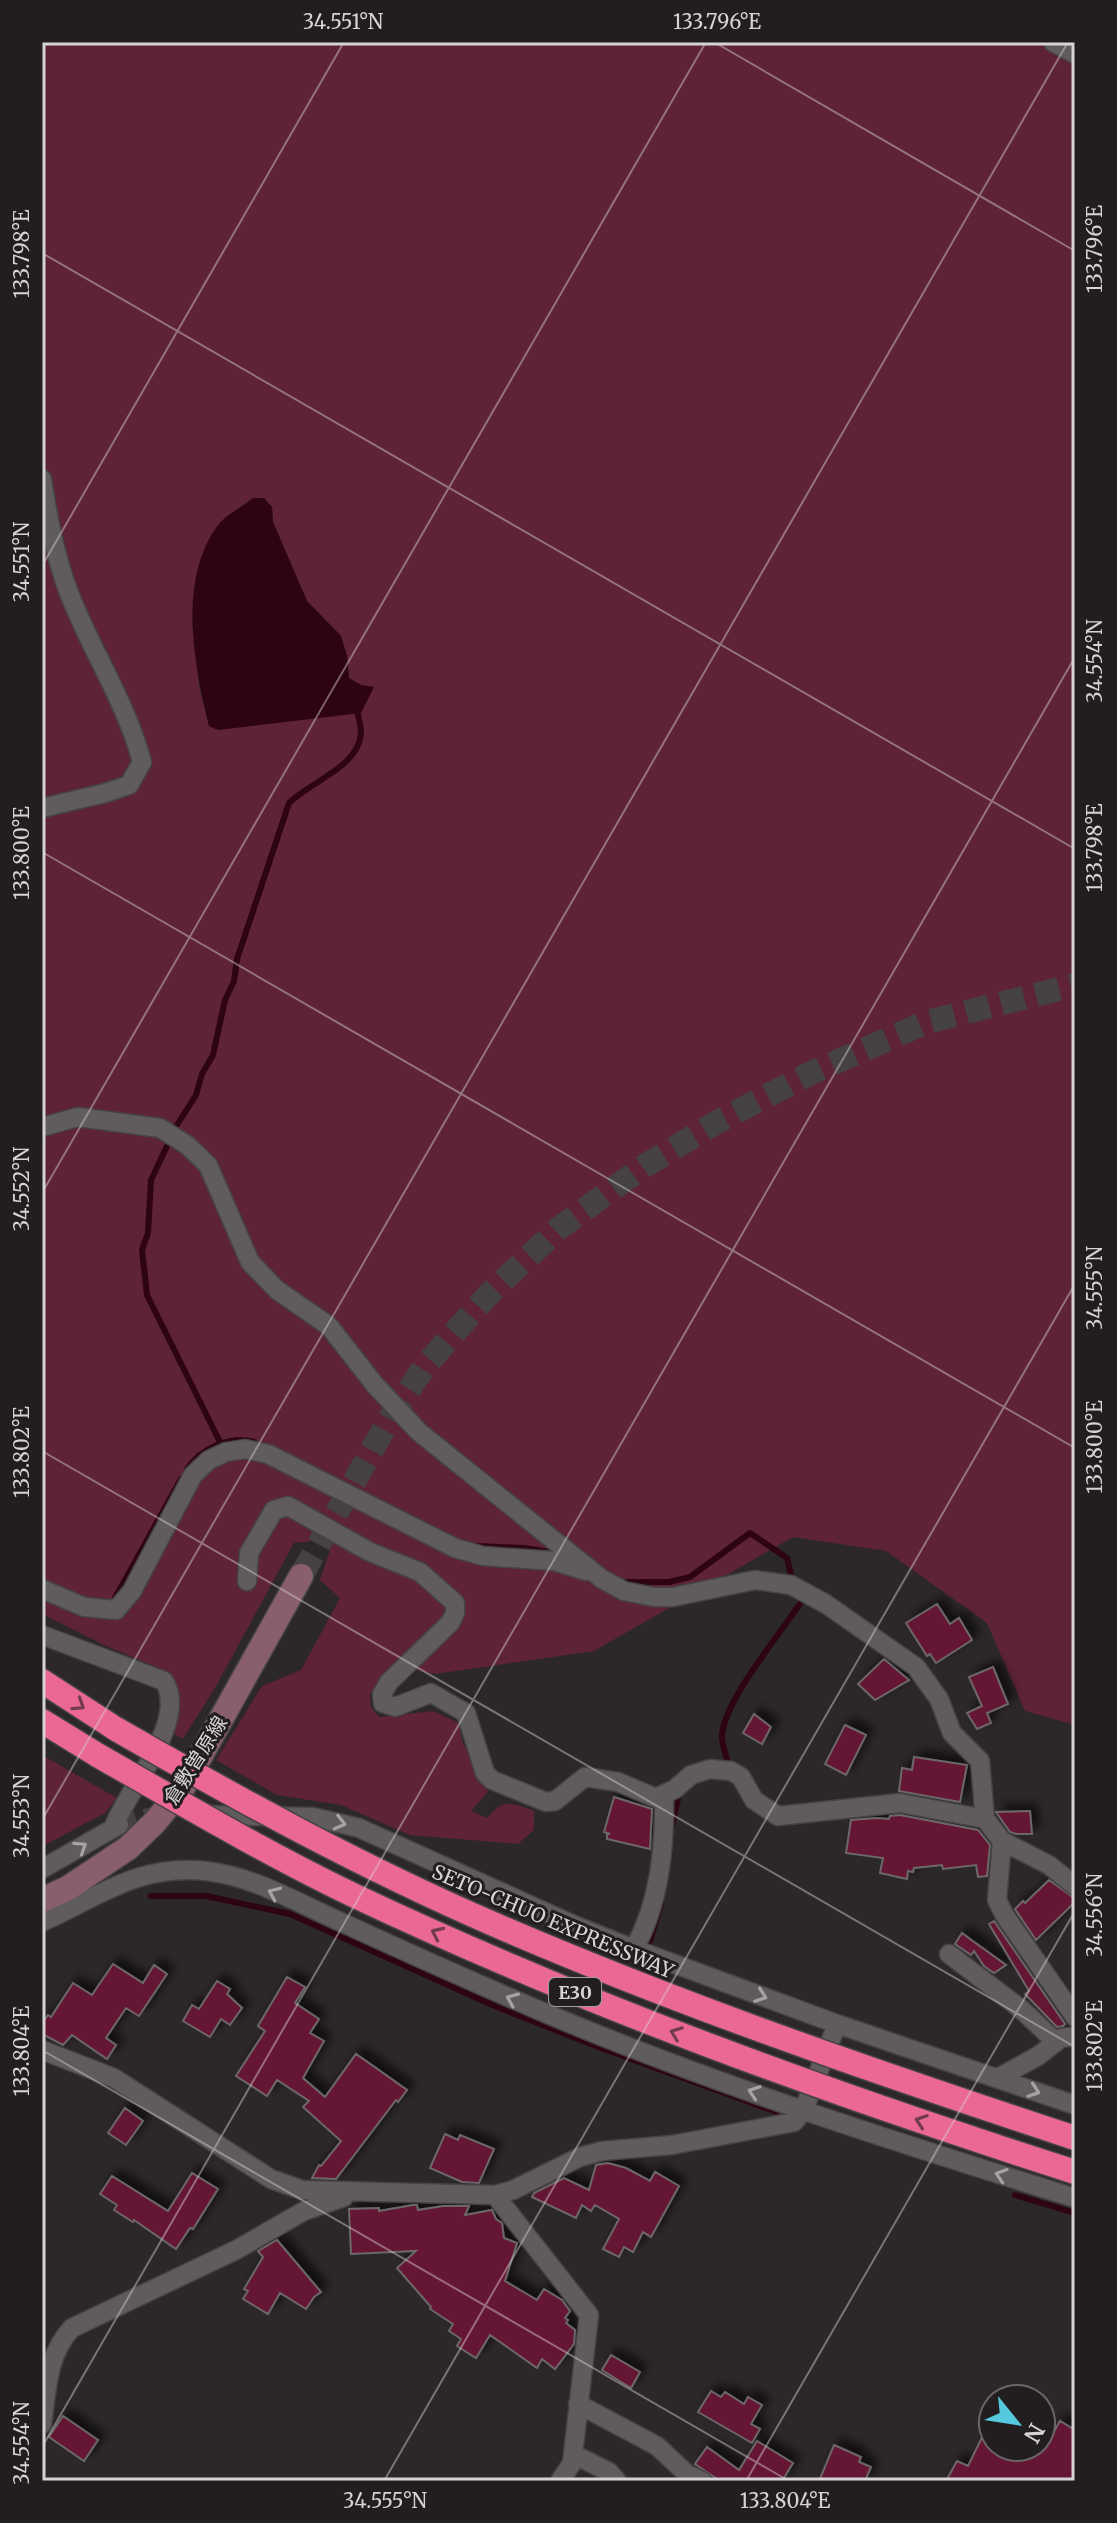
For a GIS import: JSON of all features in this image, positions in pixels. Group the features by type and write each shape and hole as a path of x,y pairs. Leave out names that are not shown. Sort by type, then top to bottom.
{"highway":[{"name":"SETO-CHUO EXPRESSWAY","path":"42,1681 116,1729 244,1803 366,1865 490,1922 673,1998 1075,2138"},
{"name":"E30","path":"42,1721 229,1831 324,1880 476,1951 662,2028 789,2076 1075,2172"}],"street":[{"path":"1053,42 1075,54"},
{"path":"42,479 51,534 69,593 134,733 142,762 129,785 42,808"},
{"path":"42,1127 78,1117 160,1128 187,1145 208,1165 250,1262 277,1290 329,1326 375,1385 419,1432 593,1571 624,1591 673,1597 755,1580 791,1585 826,1604 916,1667 939,1699 952,1733 980,1761 985,1819 1002,1841 1049,1865 1075,1886"},
{"path":"42,1589 84,1607 116,1610 132,1591 193,1475 209,1460 226,1452 245,1449 268,1454 455,1548 483,1556 554,1561 578,1570 593,1571"},
{"path":"247,1581 249,1553 274,1510 288,1506 370,1552 420,1572 455,1603 455,1613 450,1623 389,1682 382,1694 383,1703 395,1707 431,1693 466,1713 485,1773 492,1780 546,1802 555,1801 585,1777 618,1782 656,1798 691,1775 710,1769 731,1771 741,1777 754,1800 778,1816 900,1803 985,1819"},
{"name":"倉敷曽原線","path":"42,1900 68,1888 128,1848 182,1789 301,1576"},
{"path":"42,1635 164,1681 170,1696 168,1726 116,1825 45,1863"},
{"path":"634,1949 652,1905 660,1872 665,1834 664,1794"},
{"path":"179,1815 313,1817 359,1828 634,1949 837,2024 1075,2105"},
{"path":"1002,1841 997,1900 1070,2030"},
{"path":"42,1922 119,1882 156,1871 226,1874 560,2019 730,2084 1075,2198"},
{"path":"949,1954 1021,2009 1070,2030"},
{"path":"42,2050 114,2078 271,2179 302,2190 495,2195 513,2190 580,2157 602,2151 672,2145 794,2122 804,2109 837,2024"},
{"path":"998,2078 1038,2056 1070,2030"},
{"path":"42,2424 52,2362 60,2341 72,2328 236,2250 304,2211 354,2193"},
{"path":"495,2195 589,2315 572,2463 560,2481"},
{"path":"578,2404 657,2446 687,2474 702,2481"},
{"path":"573,2454 609,2472 617,2481"}],"shaded area":[{"path":"42,42 1075,42 1075,1725 1025,1711 987,1623 886,1551 793,1537 594,1651 435,1674 394,1664 370,1694 371,1707 379,1717 433,1711 459,1723 462,1741 488,1792 471,1811 487,1818 498,1807 508,1804 534,1811 534,1830 518,1844 410,1835 341,1805 277,1795 216,1760 262,1686 301,1670 340,1598 320,1580 330,1550 312,1541 294,1543 215,1688 183,1739 172,1733 175,1725 172,1674 42,1614","holes":["253,498 272,507 273,522 307,601 341,636 349,678 373,687 209,726 199,686 192,622 220,522"]},
{"path":"253,498 264,498 272,507 273,522 307,601 341,636 349,678 361,685 374,687 361,713 218,730 209,726 194,650 193,596 198,570 206,546 219,524"},
{"path":"42,1755 117,1798 105,1813 43,1846"}],"building":[{"path":"937,1604 950,1624 959,1618 972,1640 936,1663 930,1654 927,1656 906,1623"},
{"path":"884,1659 909,1680 875,1700 858,1684"},
{"path":"993,1667 1008,1704 987,1713 991,1723 977,1729 967,1713 982,1706 969,1677"},
{"path":"754,1714 771,1727 762,1744 743,1733"},
{"path":"845,1725 866,1735 846,1775 825,1764"},
{"path":"914,1757 967,1765 960,1802 899,1791 902,1768 912,1770"},
{"path":"614,1797 652,1809 650,1849 607,1839 607,1834 610,1834 604,1832"},
{"path":"1030,1811 1032,1834 1010,1832 996,1812"},
{"path":"900,1815 978,1830 990,1845 987,1876 978,1877 976,1865 943,1869 942,1865 914,1868 913,1872 908,1871 907,1879 880,1873 883,1858 846,1853 851,1820 889,1819 890,1816"},
{"path":"1049,1880 1074,1898 1075,1902 1036,1940 1015,1909"},
{"path":"994,1921 1065,2024 1063,2026 1057,2027 1025,1994 1029,1991 989,1924"},
{"path":"962,1933 1006,1965 994,1973 984,1966 974,1951 971,1955 955,1944"},
{"path":"113,1964 143,1983 154,1965 167,1974 139,2016 126,2008 106,2038 116,2045 107,2059 72,2035 63,2045 42,2034 42,2023 48,2015 51,2017 73,1983 92,1995"},
{"path":"287,1977 305,1987 295,2003 319,2019 310,2033 324,2041 303,2078 325,2097 356,2054 407,2090 336,2179 312,2178 319,2165 341,2141 303,2107 309,2101 277,2080 267,2096 236,2076 265,2031 258,2026"},
{"path":"217,1981 230,1989 227,1994 242,2008 230,2025 221,2019 210,2037 183,2021 192,2005 199,2009"},
{"path":"125,2108 143,2121 126,2145 108,2133"},
{"path":"445,2134 458,2140 460,2135 494,2149 479,2183 462,2182 430,2168"},
{"path":"608,2163 626,2168 650,2181 655,2172 679,2186 651,2237 643,2232 633,2252 624,2247 619,2257 603,2249 619,2219 595,2205 591,2211 582,2205 576,2218 532,2197 534,2193 564,2178 589,2190 596,2165"},
{"path":"192,2173 218,2189 193,2229 190,2228 176,2249 114,2210 117,2205 100,2194 112,2176 168,2211"},
{"path":"417,2205 418,2210 469,2206 465,2215 492,2210 502,2223 504,2238 517,2243 505,2281 537,2300 544,2289 562,2300 570,2311 565,2318 568,2320 566,2323 575,2330 574,2344 555,2369 542,2359 537,2368 490,2335 476,2358 457,2346 461,2339 449,2331 453,2324 430,2309 397,2268 416,2251 351,2254 349,2209 379,2208 379,2211"},
{"path":"277,2240 321,2292 306,2309 280,2293 268,2314 243,2299 248,2291 244,2289 263,2257 258,2251"},
{"path":"611,2355 640,2372 631,2388 602,2370"},
{"path":"711,2391 721,2397 725,2392 744,2404 748,2397 762,2405 751,2424 760,2429 752,2443 698,2412"},
{"path":"63,2416 98,2440 84,2461 49,2437"},
{"path":"1060,2421 1075,2430 1075,2481 946,2481 957,2461 968,2466 977,2448 977,2463 1057,2463 1057,2426"},
{"path":"757,2441 793,2463 782,2481 720,2481 695,2464 707,2447 739,2470"},
{"path":"834,2445 861,2457 859,2462 871,2467 865,2481 819,2481"}],"waterway":[{"path":"175,1128 196,1095 202,1074 213,1055 225,1000 234,981 237,959 289,803 352,755 361,733 356,707"},
{"path":"167,1146 151,1180 148,1233 142,1250 147,1295 221,1444"},
{"path":"187,1469 200,1455 216,1445 235,1440 254,1442"},
{"path":"115,1598 181,1479"},
{"path":"625,1582 669,1582 690,1577 750,1533 787,1558 792,1578 798,1581"},
{"path":"478,1546 550,1552"},
{"path":"728,1767 722,1737 732,1705 803,1599"},
{"path":"672,1825 679,1794"},
{"path":"151,1896 206,1896 290,1914 497,2007 777,2112"},
{"path":"650,1941 661,1904"},
{"path":"1015,2195 1075,2213"}],"tunnel":[{"path":"301,1576 393,1413 425,1366 487,1296 559,1228 643,1167 717,1122 811,1073 927,1022 1075,985"},
{"path":"119,1825 163,1816"}]}
